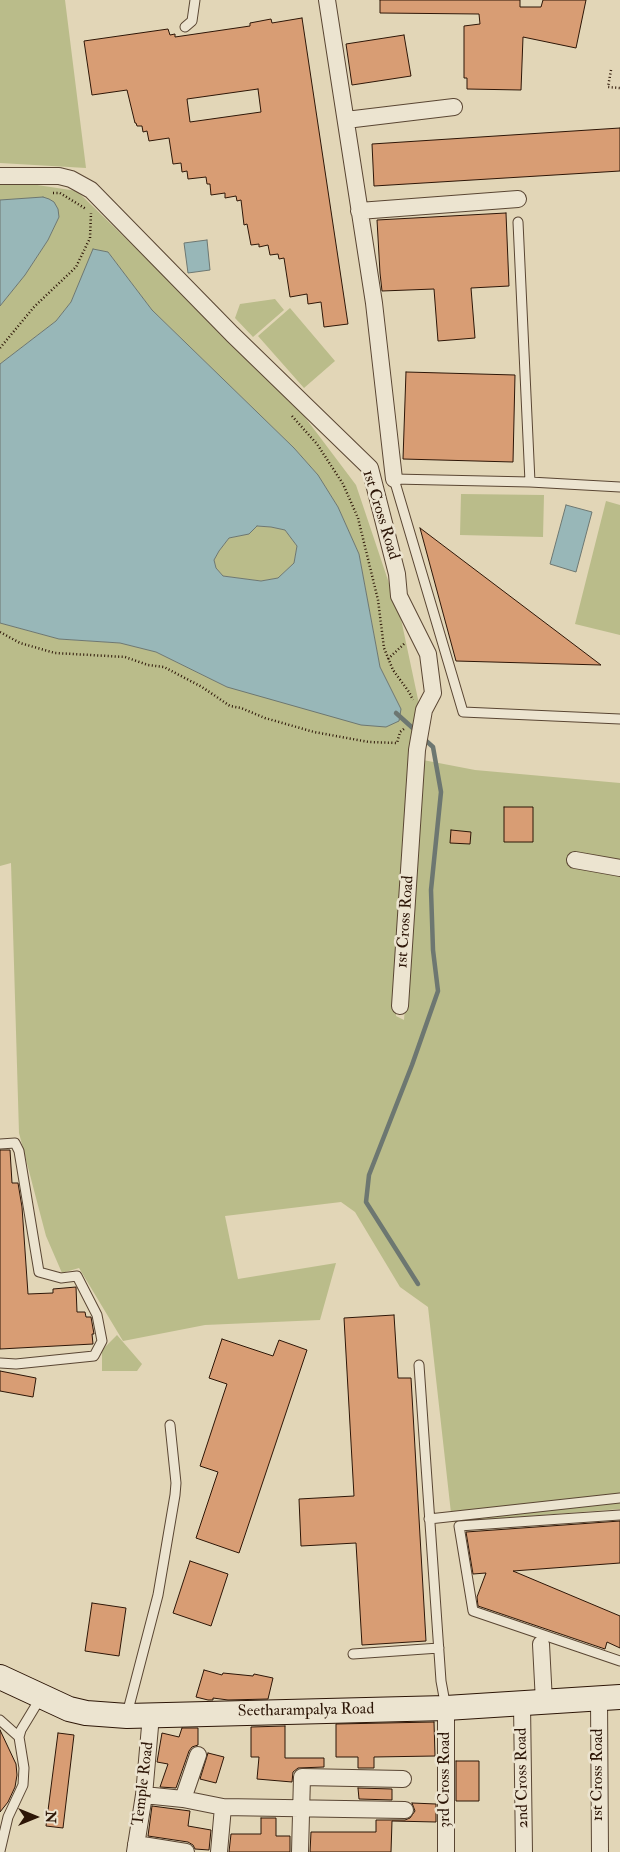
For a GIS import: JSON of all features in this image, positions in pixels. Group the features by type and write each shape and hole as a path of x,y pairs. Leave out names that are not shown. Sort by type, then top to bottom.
{"street":[{"path":"327,0 374,303 394,479"},
{"path":"346,120 454,107"},
{"name":"1st Cross Road","path":"0,176 59,176 71,179 91,190 232,334 370,468 398,574 399,596 428,654 433,693 424,710 417,750 400,1006"},
{"path":"359,211 518,199"},
{"path":"575,860 620,868"},
{"name":"2nd Cross Road","path":"524,1852 533,1703 541,1644"},
{"name":"Seetharampalya Road","path":"0,1677 78,1711 127,1716 446,1708 609,1698"},
{"name":"1st Cross Road","path":"600,1852 609,1698"},
{"name":"3rd Cross Road","path":"446,1708 446,1852"},
{"name":"Temple Road","path":"136,1848 144,1795 151,1715"},
{"path":"183,1799 198,1755"},
{"path":"300,1852 302,1777 403,1779"},
{"path":"144,1795 183,1799 223,1807 405,1810"},
{"path":"219,1852 223,1807"},
{"path":"136,1848 186,1852"}],"lane":[{"path":"185,27 192,21 195,0"},
{"path":"518,222 530,482"},
{"path":"620,487 530,482 394,479 463,712 620,719"},
{"path":"0,1144 15,1144 19,1151 37,1269 39,1272 61,1278 78,1276 97,1315 102,1342 94,1356 16,1364 0,1363"},
{"path":"419,1365 438,1648 446,1708"},
{"path":"127,1716 158,1595 175,1495 176,1483 170,1425"},
{"path":"429,1519 620,1498"},
{"path":"620,1515 460,1526 473,1611 620,1661"},
{"path":"353,1654 438,1648"},
{"path":"0,1851 8,1817 24,1785 24,1768 19,1737 21,1730 41,1696"},
{"path":"0,1720 19,1737"}],"path":[{"path":"611,70 608,87 620,88"},
{"path":"46,193 60,193 91,212 98,219"},
{"path":"0,348 34,307 76,267 90,238 91,212"},
{"path":"291,415 316,444 343,484 358,518 378,600 384,648 388,660 409,692 413,702"},
{"path":"0,632 20,643 55,653 124,657 148,665 164,667 202,687 230,706 314,732 369,742 397,743 400,732 407,726"},
{"path":"388,660 417,632"}],"green space":[{"path":"0,0 65,0 86,168 0,163"},
{"path":"0,183 24,183 77,191 292,400 356,485 401,619 419,704 409,757 396,1016 404,1020 423,760 475,770 620,783 620,1509 452,1522 428,1307 400,1287 355,1212 341,1202 225,1216 238,1279 336,1263 320,1320 205,1325 123,1341 79,1268 62,1273 46,1236 19,1133 11,863 0,866 0,623 59,639 120,643 156,652 227,687 401,709 380,667 359,554 338,507 318,475 294,448 152,310 108,252 93,250 71,302 56,321 0,364 0,306 25,275 48,240 59,217 18,200 0,200"},
{"path":"275,299 284,310 253,337 235,318 240,304"},
{"path":"290,308 335,361 304,388 258,336"},
{"path":"461,494 544,495 543,537 460,535"},
{"path":"606,501 620,505 620,635 575,624"},
{"path":"257,526 285,530 297,546 294,563 278,578 261,581 223,576 216,568 214,560 219,551 229,538 239,536"},
{"path":"117,1335 142,1364 137,1371 102,1371 102,1350"}],"water":[{"path":"43,197 54,202 58,209 59,217 48,240 25,275 0,306 0,200"},
{"path":"207,240 210,270 188,273 184,243"},
{"path":"93,249 108,252 152,310 294,448 318,475 338,507 359,554 380,667 401,709 399,721 386,727 361,725 227,687 156,652 120,643 59,639 0,623 0,364 56,321 71,302","holes":["257,526 285,530 297,546 294,563 278,578 261,581 223,576 216,568 214,560 229,538 249,534"]},
{"path":"566,505 592,512 576,572 550,564"}],"building":[{"path":"380,0 520,0 520,7 541,7 543,0 586,0 576,48 523,37 521,90 467,89 467,78 464,78 464,26 480,24 479,14 380,13"},
{"path":"302,18 348,324 324,327 321,302 308,304 307,294 290,297 284,258 279,259 278,254 270,255 268,245 259,247 259,244 251,245 247,224 244,225 241,200 237,201 236,196 225,198 225,193 211,195 210,184 207,184 206,177 188,179 187,171 182,172 181,163 173,164 169,138 149,141 147,131 143,132 142,126 137,126 127,90 92,95 84,41 168,29 170,35 175,34 175,37 250,26 250,23 271,19 272,23","holes":["258,89 261,112 190,122 187,99"]},
{"path":"404,35 411,76 352,85 346,44"},
{"path":"620,128 620,171 374,186 372,144"},
{"path":"506,213 509,286 471,288 475,338 438,341 434,289 382,291 377,220"},
{"path":"406,372 515,375 513,462 403,459"},
{"path":"420,528 601,665 456,661"},
{"path":"504,807 533,807 533,842 504,842"},
{"path":"451,830 471,832 470,844 450,843"},
{"path":"0,1150 10,1150 12,1183 18,1183 22,1207 28,1294 53,1293 53,1289 76,1287 77,1312 85,1312 86,1317 91,1317 94,1334 92,1334 93,1344 0,1349"},
{"path":"394,1315 398,1378 411,1378 426,1641 362,1645 356,1543 301,1546 299,1499 354,1496 344,1318"},
{"path":"222,1339 273,1356 279,1340 307,1350 239,1553 196,1538 218,1472 200,1466 227,1384 209,1378"},
{"path":"0,1371 36,1378 33,1397 0,1391"},
{"path":"620,1521 620,1563 513,1571 620,1616 620,1648 607,1642 605,1649 478,1606 477,1597 486,1573 473,1574 466,1532"},
{"path":"190,1561 228,1574 211,1626 173,1613"},
{"path":"92,1603 126,1608 119,1656 85,1651"},
{"path":"204,1670 222,1675 223,1673 253,1676 254,1674 273,1678 268,1699 228,1700 213,1698 213,1700 208,1700 196,1697"},
{"path":"434,1722 435,1756 374,1757 374,1768 358,1768 358,1757 336,1757 336,1724"},
{"path":"285,1726 285,1758 324,1758 324,1767 298,1768 293,1772 292,1782 257,1779 259,1757 251,1757 251,1727"},
{"path":"182,1728 198,1728 198,1745 192,1747 189,1751 176,1788 160,1787 168,1764 157,1762 162,1733 179,1737"},
{"path":"0,1730 16,1764 17,1775 15,1787 8,1802 0,1812"},
{"path":"58,1733 74,1735 63,1828 46,1826"},
{"path":"208,1753 224,1757 216,1783 200,1779"},
{"path":"456,1761 479,1761 479,1801 456,1801"},
{"path":"358,1788 392,1789 392,1800 359,1799"},
{"path":"412,1803 436,1804 436,1822 392,1821 391,1852 310,1852 311,1832 376,1832 376,1820 405,1820 410,1818 415,1811"},
{"path":"152,1806 190,1811 188,1826 211,1830 209,1850 195,1849 188,1842 148,1836"},
{"path":"261,1818 276,1818 276,1836 290,1836 290,1852 229,1852 231,1834 261,1834"}],"waterway":[{"path":"396,713 416,731"},
{"path":"418,1284 366,1202 369,1175 412,1065 438,991 433,950 431,890 441,792 433,747 423,738"}]}
